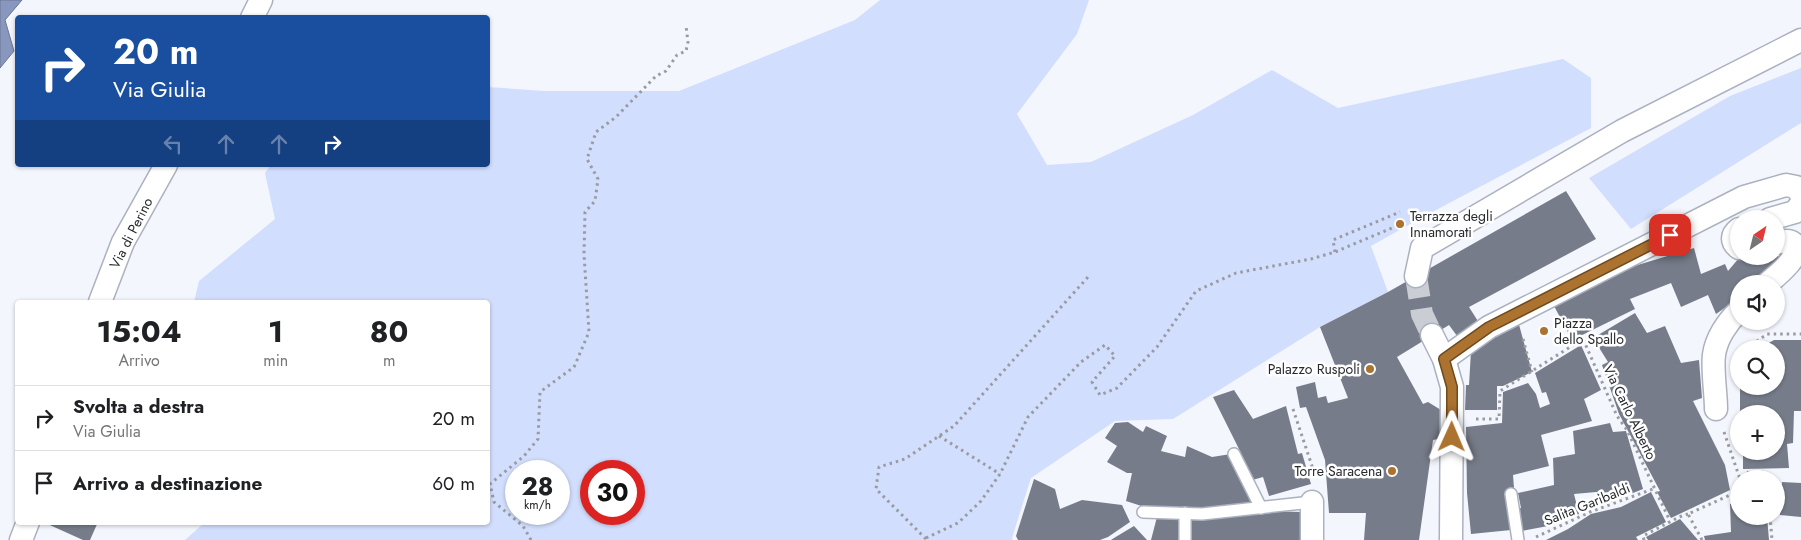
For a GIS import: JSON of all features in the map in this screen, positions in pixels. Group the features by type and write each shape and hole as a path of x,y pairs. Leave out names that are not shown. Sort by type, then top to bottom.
{"street":[{"path":"254,15 261,0"},
{"path":"1418,263 1622,131 1801,40"},
{"name":"Via di Perino","path":"101,300 123,242 165,167"},
{"path":"1444,359 1489,327 1744,198 1786,185 1796,187 1801,194"},
{"path":"1785,215 1794,212 1801,204"},
{"path":"1777,275 1797,258 1798,254 1797,247 1792,242 1785,241"},
{"path":"1716,409 1714,355 1719,338 1730,321"},
{"path":"1432,335 1444,359 1452,387 1450,540"},
{"path":"1312,502 1312,540"},
{"path":"21,540 27,525"}],"lane":[{"path":"1234,454 1261,508"},
{"path":"1511,494 1518,540"},
{"path":"1143,512 1202,514 1312,502"},
{"path":"1185,513 1185,540"}],"path":[{"path":"531,540 523,526 494,502 490,484 524,456 538,439 540,392 574,367 589,332 584,254 585,212 594,201 598,179 587,159 591,145 596,132 616,117 656,76 666,71 677,55 686,51 688,42 686,26"},
{"path":"1335,252 1333,240 1400,212"},
{"path":"1088,277 954,426 905,459 879,467 876,489 926,539 958,523 981,501 1000,474 1028,417 1081,362 1105,344 1115,356 1092,382 1100,395 1117,388 1157,347 1196,291 1236,273 1311,259 1335,252 1399,225 1418,263"},
{"path":"1759,340 1768,334 1801,334"},
{"name":"Via Carlo Alberto","path":"1453,418 1499,419 1500,391 1583,340 1617,416 1627,430 1653,489 1670,521"},
{"path":"1293,409 1313,468 1312,502"},
{"path":"939,436 1000,474"},
{"name":"Salita Garibaldi","path":"1528,540 1590,512 1653,489"},
{"path":"1644,540 1642,536 1670,521 1730,495"},
{"path":"1688,514 1702,540"},
{"path":"1771,525 1772,540"}],"shaded area":[{"path":"0,0 22,0 5,20 14,51 0,68"},
{"path":"880,0 1089,0 1077,34 1017,114 1047,165 1091,162 1193,115 1272,70 1338,108 1563,59 1591,78 1591,128 1371,246 1388,292 1320,327 1173,419 1115,421 1031,478 1012,538 1013,540 185,540 202,525 490,525 490,300 194,300 199,281 275,219 265,173 270,167 490,167 490,87 544,91 679,91 855,20"},
{"path":"1801,68 1801,123 1631,229 1589,178 1730,96"}],"building":[{"name":"Palazzo Ruspoli","path":"1566,191 1596,239 1469,307 1481,326 1460,340 1449,325 1397,357 1423,404 1428,402 1441,410 1445,425 1438,439 1433,440 1419,540 1364,540 1366,513 1329,513 1325,460 1306,407 1300,408 1296,387 1315,382 1318,398 1326,396 1328,403 1348,398 1320,327 1388,292"},
{"path":"1694,248 1701,274 1725,264 1728,271 1733,265 1773,265 1763,275 1730,275 1730,304 1716,314 1708,295 1681,307 1671,283 1630,299 1635,309 1572,340 1553,304 1621,270"},
{"path":"1635,313 1647,333 1665,326 1681,363 1699,360 1702,398 1693,401 1725,465 1730,490 1671,518 1657,492 1660,491 1619,414 1602,365 1608,362 1593,338"},
{"path":"1518,321 1532,372 1503,386 1497,386 1497,410 1465,410 1466,385 1469,385 1471,351"},
{"path":"1785,340 1801,340 1801,411 1794,411 1793,443 1787,444 1789,468 1743,469 1743,460 1785,460 1785,405 1740,405 1740,395 1785,395"},
{"path":"1581,345 1601,390 1584,399 1592,421 1541,435 1549,466 1513,475 1514,488 1507,489 1511,530 1471,534 1467,493 1466,427 1502,423 1503,392 1528,383 1536,394 1540,408 1550,404 1546,392 1542,393 1535,373"},
{"path":"1234,390 1253,419 1286,406 1298,454 1302,453 1311,484 1269,496 1263,477 1249,481 1239,449 1213,397"},
{"path":"1128,422 1143,432 1146,426 1167,436 1161,451 1185,457 1187,446 1212,457 1231,454 1257,505 1201,510 1157,511 1126,501 1132,473 1127,473 1107,462 1117,446 1105,438 1115,423"},
{"path":"1610,423 1613,432 1626,431 1643,489 1603,505 1596,492 1574,494 1579,514 1548,526 1522,531 1516,508 1521,508 1518,493 1554,485 1553,458 1575,454 1573,431"},
{"path":"1034,479 1055,489 1060,509 1082,500 1122,505 1130,522 1108,537 1100,540 1018,540 1016,536"},
{"path":"1785,482 1801,483 1801,517 1785,515"},
{"path":"1651,492 1666,522 1636,537 1638,540 1546,540 1591,514 1621,507"},
{"path":"1251,511 1303,512 1302,540 1189,540 1189,516"},
{"path":"1157,517 1182,517 1181,540 1151,540"},
{"path":"1680,519 1698,540 1648,540 1646,537"},
{"path":"50,525 97,525 90,540 83,540"},
{"path":"1731,525 1768,525 1769,540 1705,540 1704,536 1731,532"},
{"path":"1134,526 1147,540 1111,540 1114,538"}],"tunnel":[{"path":"1416,276 1422,314 1432,335"}],"place":[{"name":"Terrazza degli Innamorati","path":"1400,224"},
{"name":"Piazza dello Spallo","path":"1544,331"},
{"name":"Palazzo Ruspoli","path":"1370,369"},
{"name":"Torre Saracena","path":"1392,471"}],"route":[{"path":"1452,437 1452,387 1444,359 1489,327 1670,235"}]}
